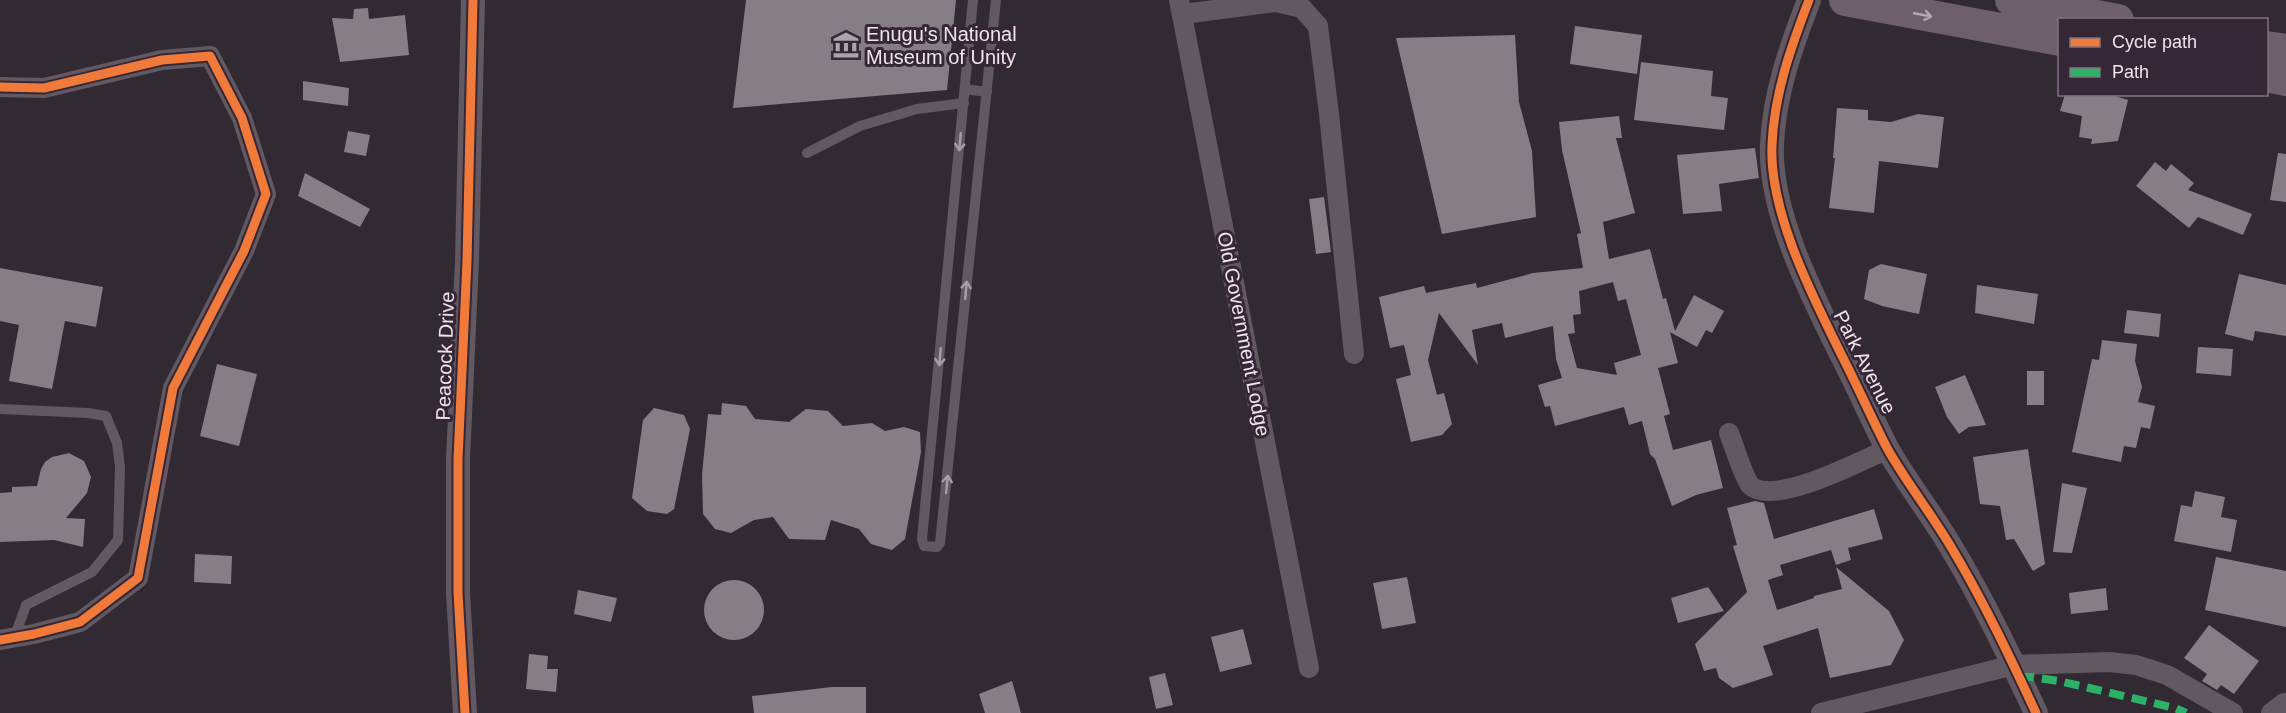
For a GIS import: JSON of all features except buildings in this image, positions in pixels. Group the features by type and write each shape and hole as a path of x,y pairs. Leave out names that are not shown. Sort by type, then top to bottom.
{"main road":[{"path":"1845,0 2058,40"},
{"path":"2020,1 2108,18"},
{"path":"2268,47 2286,50"},
{"path":"2268,76 2286,80"}],"street":[{"name":"Peacock Drive","path":"465,713 458,593 459,459 467,261 473,0"},
{"name":"Park Avenue","path":"1809,0 1790,50 1777,100 1772,146 1773,171 1784,221 1816,306 1888,449 1952,548 2014,665 2036,713"},
{"path":"2020,1 2020,33"},
{"path":"1181,7 1276,2 1302,8 1318,26 1354,354"},
{"name":"Old Government Lodge","path":"1181,7 1309,668"},
{"path":"0,87 44,88 162,60 210,56 242,118 267,194 244,251 173,388 138,578 80,622 34,634 7,638"},
{"path":"1729,433 1749,484 1762,491 1783,490 1815,481 1888,449"},
{"path":"1821,713 2014,665 2088,662 2136,665 2167,675 2233,713"}],"lane":[{"path":"973,0 922,539 924,546 932,548 937,547 940,543 996,0"},
{"path":"965,89 987,92"},
{"path":"807,153 860,126 917,109 964,103"},
{"path":"944,316 964,317"},
{"path":"0,409 88,413 106,416 117,443 120,467 118,540 92,572 26,606 7,638"}],"marked path":[{"path":"2019,677 2059,681 2175,708 2186,713"}],"cycle path":[{"path":"465,713 458,593 458,459 467,261 473,0"},
{"path":"1809,0 1784,71 1773,126 1773,171 1777,198 1785,225 1806,280 1887,448 1963,567 2036,713"},
{"path":"0,87 44,88 162,60 210,56 242,118 266,194 244,251 173,388 138,578 80,622 0,640"}],"place":[{"name":"Enugu's National Museum of Unity","path":"846,45"}]}
